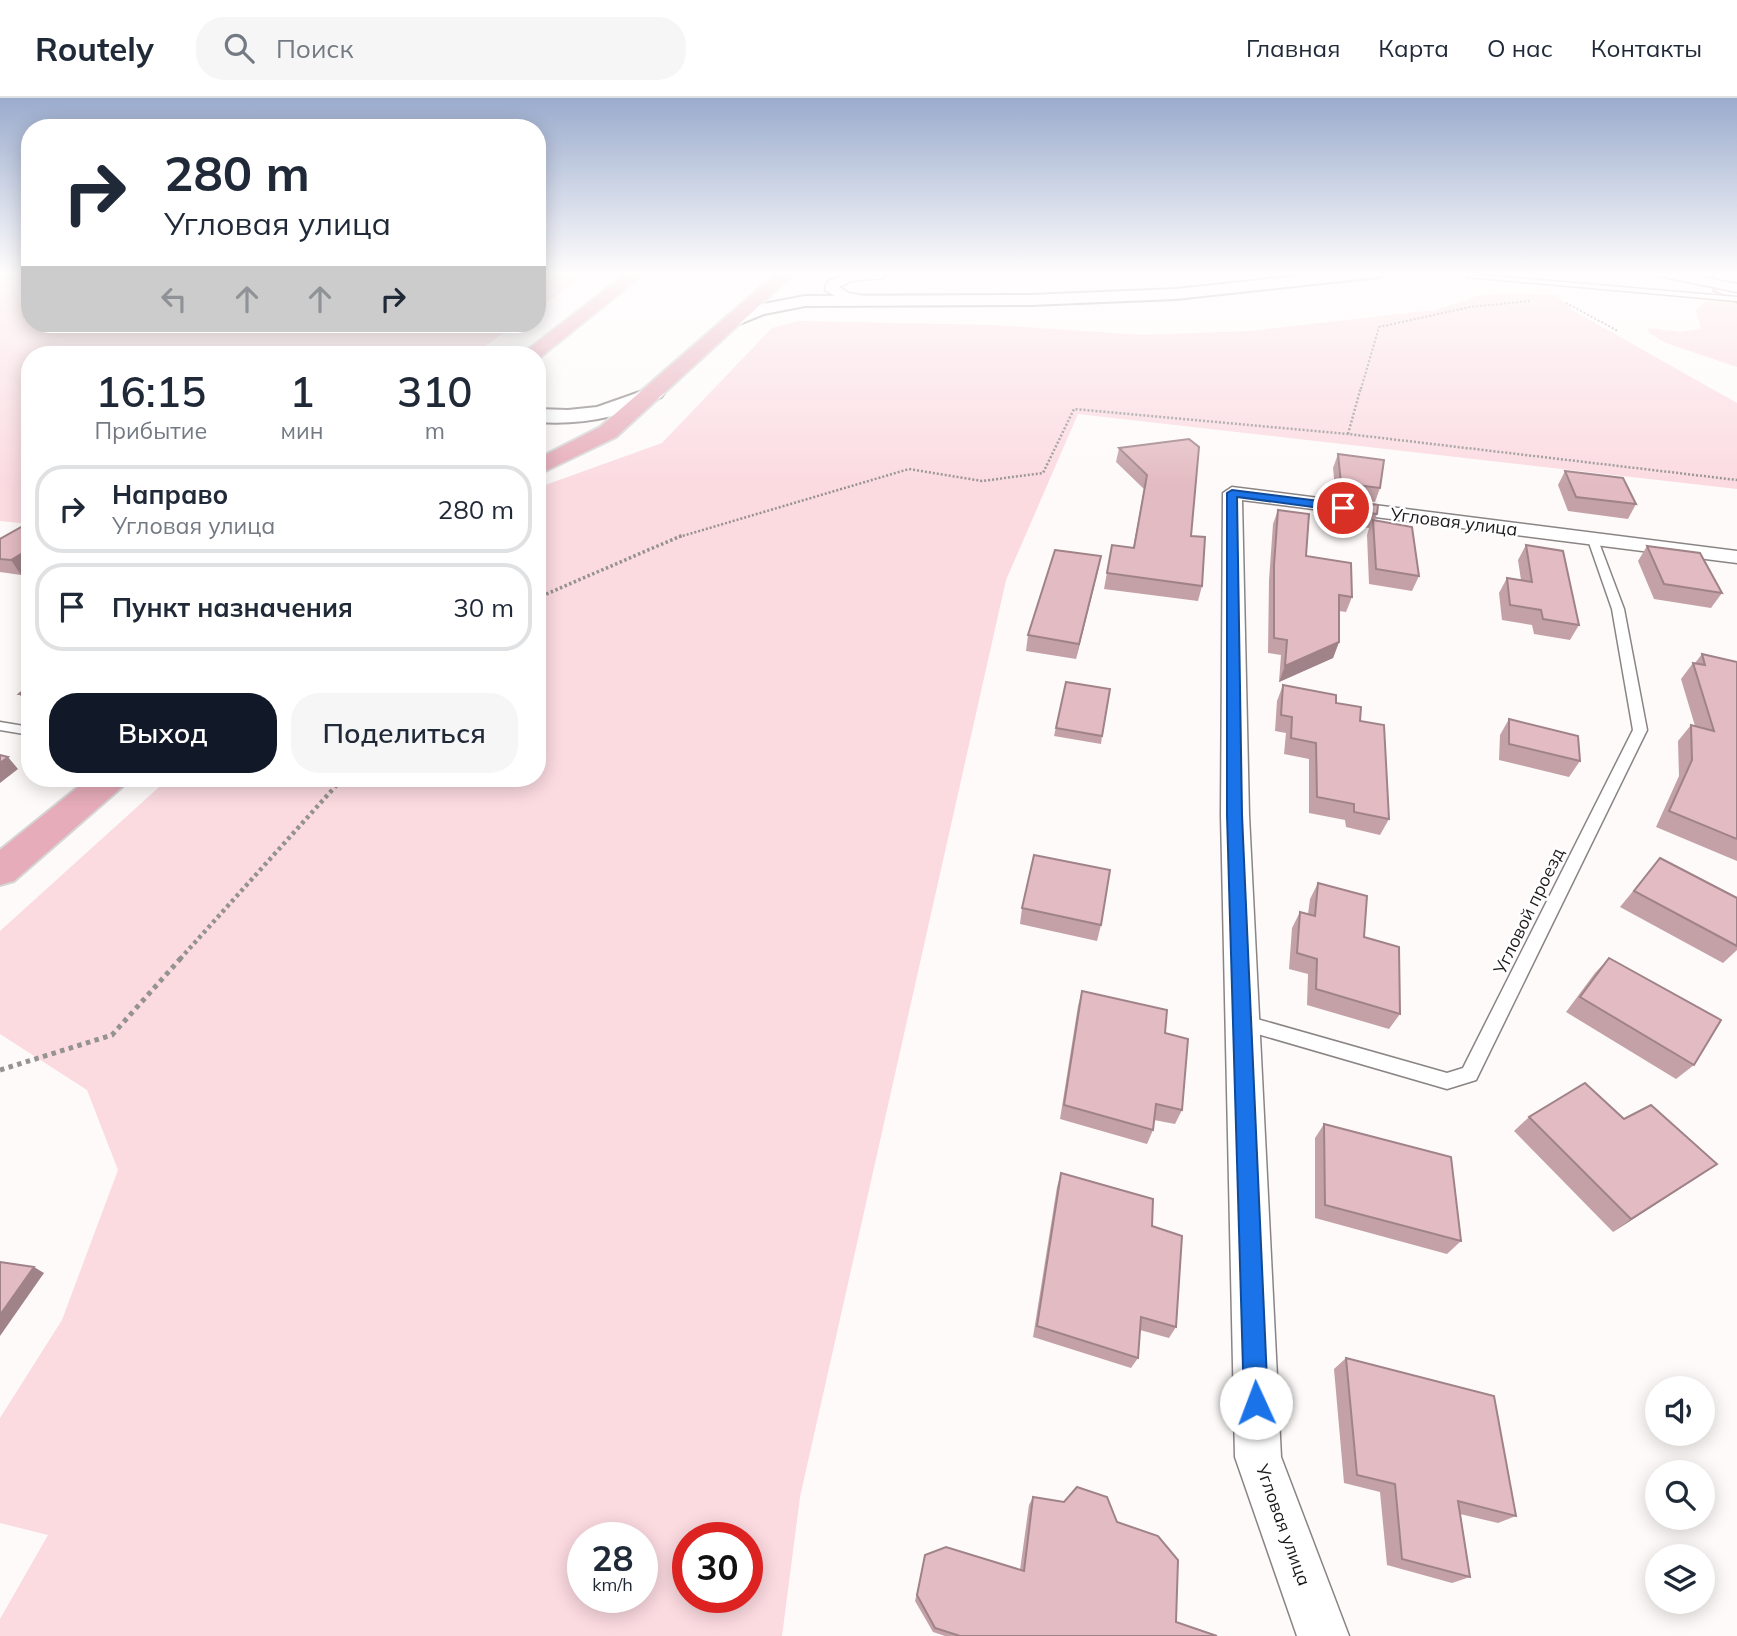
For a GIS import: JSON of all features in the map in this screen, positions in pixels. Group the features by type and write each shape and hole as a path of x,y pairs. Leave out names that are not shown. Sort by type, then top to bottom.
{"main road":[{"path":"546,463 608,432 709,344"},
{"path":"0,871 100,787"}],"street":[{"path":"546,415 600,413 628,406 654,393"},
{"name":"Угловая улица","path":"1323,1636 1258,1457 1234,815 1232,493 1737,557"}],"lane":[{"name":"Угловой проезд","path":"1243,1023 1447,1081 1469,1074 1640,730 1618,609 1593,540"},
{"path":"0,726 21,730"}],"path":[{"path":"1348,434 1374,344"},
{"path":"546,594 687,533 909,469 982,481 1043,473 1074,409 1348,434 1737,480"},
{"path":"0,1070 112,1035 335,787"}],"shaded area":[{"path":"0,344 488,344 485,346 21,346 21,523 0,521"},
{"path":"757,344 1632,344 1737,403 1737,489 1078,414 1006,580 800,1497 782,1636 0,1636 0,1619 48,1535 0,1523 0,1418 62,1320 118,1170 87,1090 0,1034 0,931 159,787 546,787 546,485 662,443"},
{"path":"1668,344 1737,344 1737,367"}],"building":[{"path":"1189,439 1199,447 1191,536 1205,537 1202,586 1107,573 1112,545 1134,548 1147,475 1119,448"},
{"path":"1338,454 1384,460 1380,488 1341,483"},
{"path":"1565,471 1623,478 1636,504 1576,497"},
{"path":"1343,500 1378,505 1377,514 1344,510"},
{"path":"1278,510 1309,514 1306,556 1351,563 1352,597 1339,595 1339,642 1285,666 1287,640 1274,638 1274,565"},
{"path":"1373,520 1412,527 1419,576 1376,569"},
{"path":"21,527 21,554 11,560 0,559 0,539"},
{"path":"1526,545 1563,551 1579,625 1543,619 1541,610 1510,605 1507,578 1532,582"},
{"path":"1647,546 1700,553 1722,593 1664,584"},
{"path":"1055,550 1101,556 1079,644 1028,635"},
{"path":"1702,654 1737,662 1737,839 1669,811 1692,760 1691,725 1714,731 1693,663 1705,665"},
{"path":"1066,682 1110,689 1102,736 1056,728"},
{"path":"1283,685 1336,695 1336,703 1361,707 1360,721 1384,725 1389,819 1354,812 1354,804 1317,797 1316,743 1291,738 1292,717 1281,715"},
{"path":"1509,719 1578,736 1580,761 1509,744"},
{"path":"0,755 8,757 0,763"},
{"path":"1034,855 1110,870 1101,925 1022,908"},
{"path":"1660,858 1737,898 1737,946 1634,891"},
{"path":"1318,883 1367,896 1364,937 1399,947 1400,1014 1316,989 1317,959 1297,953 1300,912 1315,916"},
{"path":"1609,958 1721,1020 1694,1065 1580,997"},
{"path":"1082,991 1167,1010 1165,1033 1188,1039 1182,1110 1156,1104 1153,1130 1064,1105"},
{"path":"1585,1083 1624,1119 1651,1105 1717,1164 1631,1219 1529,1117"},
{"path":"1324,1124 1451,1157 1461,1241 1325,1205"},
{"path":"1061,1173 1153,1199 1152,1226 1182,1236 1176,1327 1141,1317 1138,1358 1037,1326"},
{"path":"0,1262 34,1267 0,1315"},
{"path":"1346,1358 1494,1396 1516,1516 1458,1501 1470,1577 1402,1559 1395,1484 1357,1475"},
{"path":"1077,1487 1107,1497 1117,1522 1158,1536 1178,1560 1176,1622 1217,1636 960,1636 935,1628 917,1595 925,1555 946,1547 1024,1571 1033,1497 1064,1502"}],"route":[{"path":"1256,1403 1234,815 1232,493 1343,508"}]}
